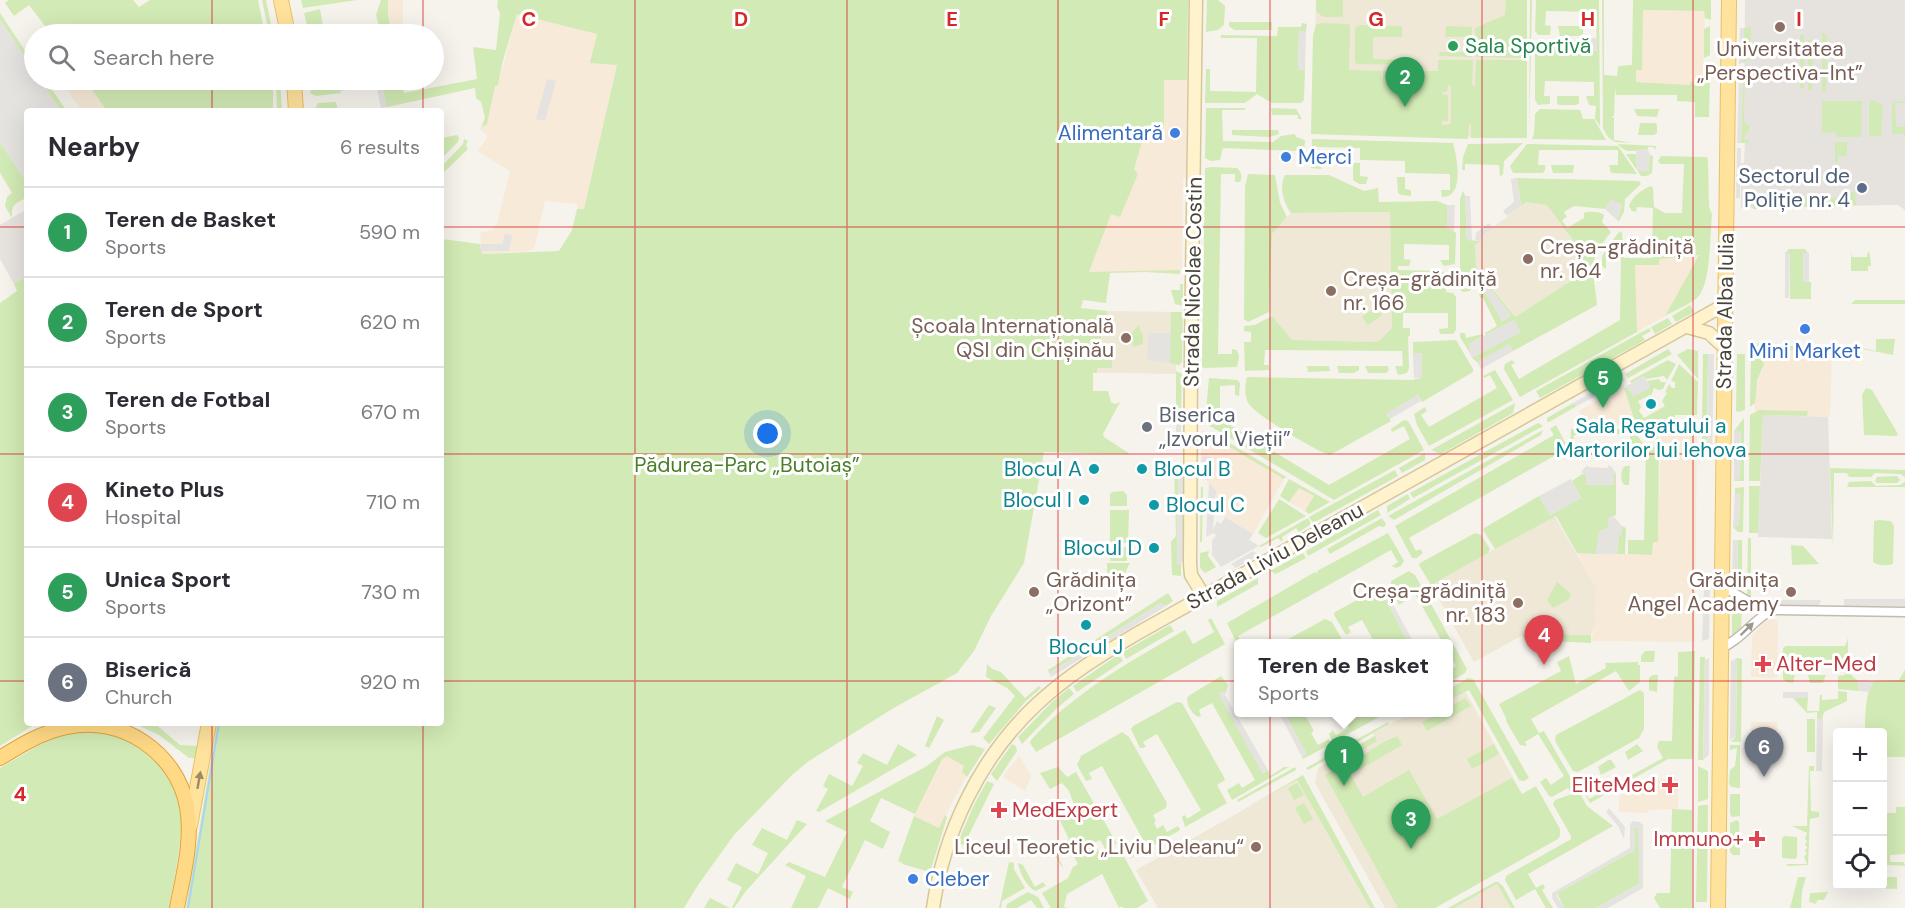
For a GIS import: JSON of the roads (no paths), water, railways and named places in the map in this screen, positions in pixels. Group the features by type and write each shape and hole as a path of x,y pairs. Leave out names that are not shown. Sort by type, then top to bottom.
{"highway":[{"path":"1,757 33,739 74,726"},
{"path":"96,726 111,727 138,738 161,756 178,780 188,808 188,837 177,908"}],"main road":[{"path":"281,0 286,24"},
{"name":"Strada Nicolae Costin","path":"1196,0 1190,564 1191,575 1204,596"},
{"name":"Strada Alba Iulia","path":"1718,908 1729,0"},
{"path":"295,90 296,108"},
{"name":"Strada Liviu Deleanu","path":"933,908 944,859 959,815 986,766 1010,732 1038,702 1083,667 1122,642 1724,305"},
{"path":"1687,327 1709,333 1724,346"},
{"path":"33,739 50,726"},
{"path":"188,837 208,726"}],"street":[{"path":"1722,586 1758,607 1772,610 1905,612"},
{"path":"1721,648 1732,643 1759,617 1772,610"}],"waterway":[{"path":"188,908 218,726"}],"place":[{"name":"Universitatea „Perspectiva-Int”","path":"1780,27"},
{"name":"Sala Sportivă","path":"1453,46"},
{"name":"Teren de Sport","path":"1405,107"},
{"name":"Alimentară","path":"1175,133"},
{"name":"Merci","path":"1286,157"},
{"name":"Sectorul de Poliție nr. 4","path":"1862,188"},
{"name":"Creșa-grădiniță nr. 164","path":"1528,259"},
{"name":"Creșa-grădiniță nr. 166","path":"1331,291"},
{"name":"Mini Market","path":"1805,329"},
{"name":"Școala Internațională QSI din Chișinău","path":"1126,338"},
{"name":"Sala Regatului a Martorilor lui Iehova","path":"1651,404"},
{"name":"Unica Sport","path":"1603,408"},
{"name":"Biserica „Izvorul Vieții”","path":"1147,427"},
{"name":"Blocul A","path":"1094,469"},
{"name":"Blocul B","path":"1142,469"},
{"name":"Blocul I","path":"1084,500"},
{"name":"Blocul C","path":"1154,505"},
{"name":"Blocul D","path":"1154,548"},
{"name":"Grădinița „Orizont”","path":"1034,592"},
{"name":"Grădinița Angel Academy","path":"1791,592"},
{"name":"Creșa-grădiniță nr. 183","path":"1518,603"},
{"name":"Blocul J","path":"1086,625"},
{"name":"Alter-Med","path":"1763,664"},
{"name":"Kineto Plus","path":"1544,665"},
{"name":"Biserică","path":"1764,777"},
{"name":"EliteMed","path":"1670,785"},
{"name":"Teren de Basket","path":"1344,786"},
{"name":"MedExpert","path":"999,810"},
{"name":"Immuno+","path":"1757,839"},
{"name":"Liceul Teoretic „Liviu Deleanu“","path":"1256,847"},
{"name":"Teren de Fotbal","path":"1411,849"},
{"name":"Cleber","path":"913,879"}],"park label":[{"name":"Pădurea-Parc „Butoiaș”","path":"747,465"}]}
